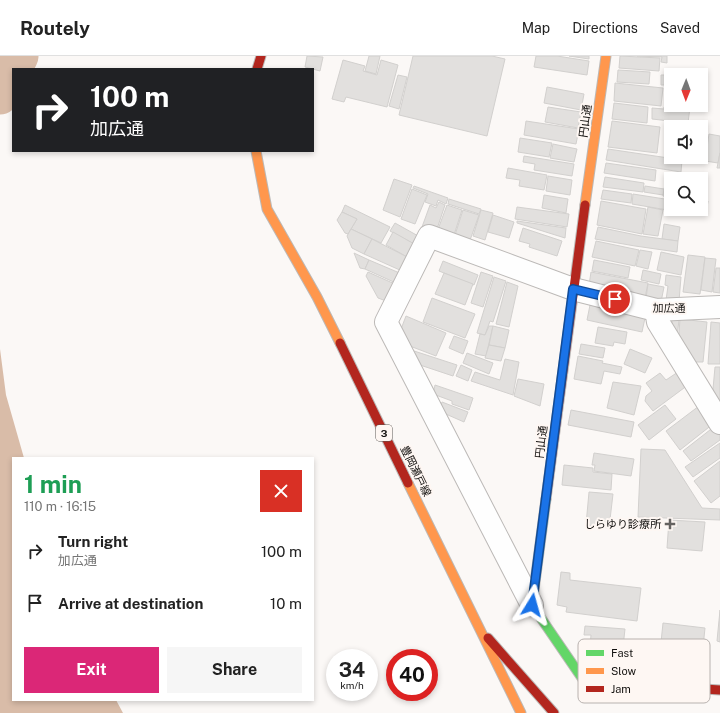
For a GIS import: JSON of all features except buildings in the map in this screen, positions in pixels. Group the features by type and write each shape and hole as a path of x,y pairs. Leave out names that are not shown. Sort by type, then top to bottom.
{"street":[{"path":"257,68 261,56"},
{"name":"円山通","path":"532,605 573,289 606,56"},
{"name":"豊岡瀬戸線","path":"256,152 267,209 317,297 521,713"},
{"name":"加広通","path":"532,605 386,322 429,236 573,289 656,310 720,307"},
{"path":"656,310 658,322 720,423"},
{"path":"532,605 578,672"},
{"path":"479,628 554,713"},
{"path":"710,689 720,690"}],"shaded area":[{"path":"0,349 6,395 24,457 12,457 12,701 117,701 123,713 0,713"}],"waterway":[{"path":"13,68 19,56"},
{"path":"0,95 12,70"}],"traffic: fast":[{"path":"546,499 532,605 578,672"}],"traffic: slow":[{"path":"585,205 606,56"},
{"path":"256,152 267,209 317,297 340,343"},
{"path":"408,483 521,713"}],"traffic: jam":[{"path":"257,68 261,56"},
{"path":"546,499 585,205"},
{"path":"340,343 408,483"},
{"path":"488,638 554,713"},
{"path":"710,689 720,690"}],"place":[{"name":"しらゆり診療所","path":"670,524"}],"route":[{"path":"532,605 573,289 615,299"}]}
